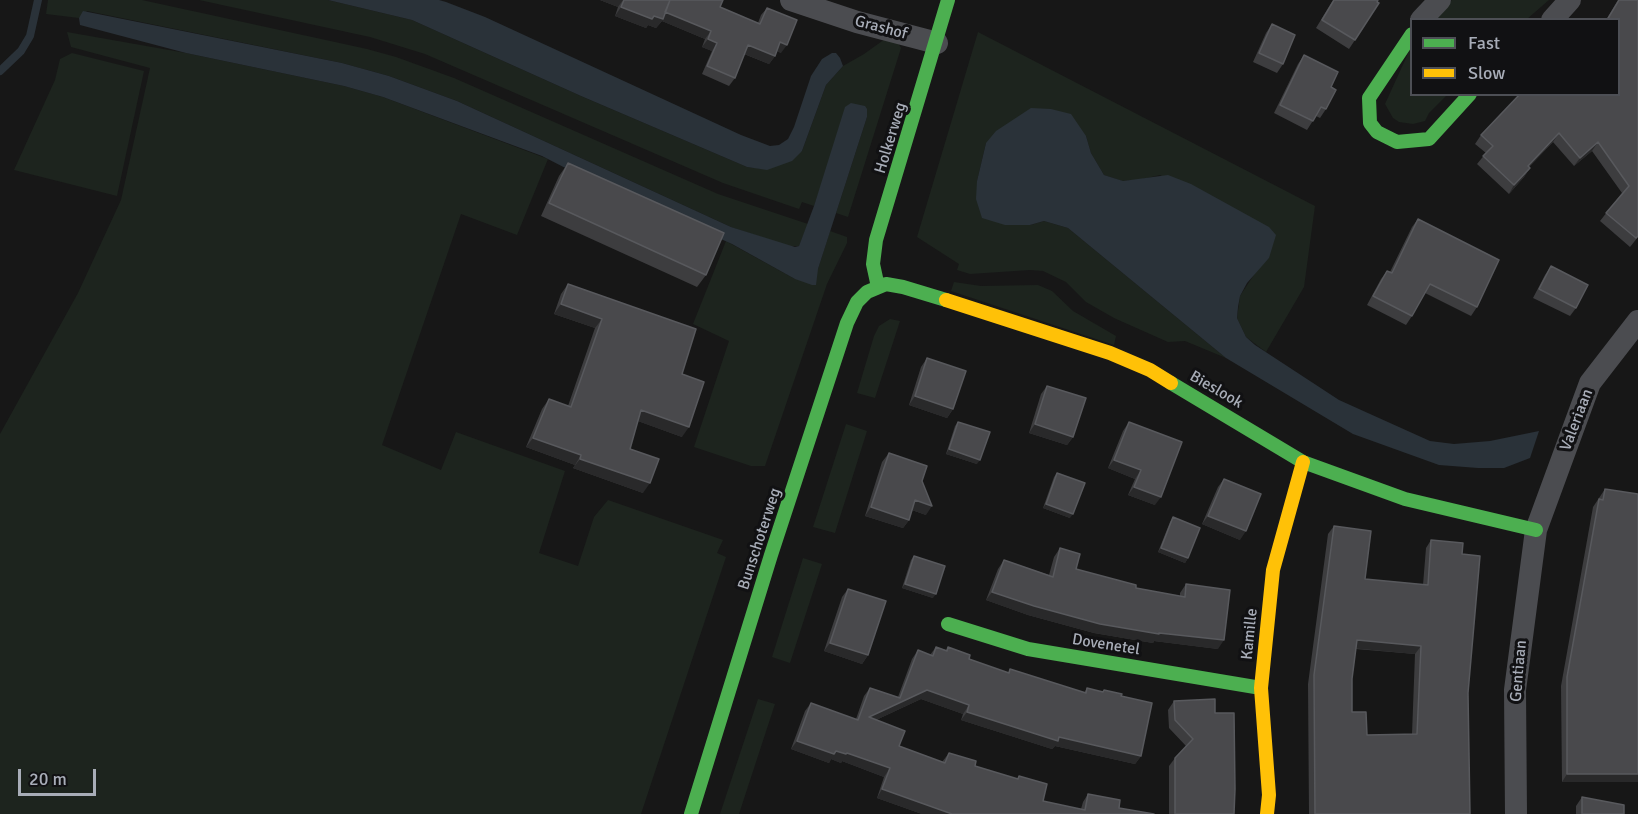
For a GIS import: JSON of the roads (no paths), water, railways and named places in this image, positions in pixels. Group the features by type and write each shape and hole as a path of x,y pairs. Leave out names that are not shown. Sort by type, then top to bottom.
{"street":[{"name":"Grashof","path":"791,0 857,22 937,43"},
{"name":"Holkerweg","path":"878,286 873,264 876,240 937,43 948,0"},
{"path":"1423,18 1440,0"},
{"path":"1554,18 1570,0"},
{"path":"1410,37 1370,98 1370,123 1377,132 1397,141 1429,139 1468,96"},
{"name":"Bieslook","path":"878,286 886,284 903,287 1110,353 1150,370 1303,462 1405,499 1536,530"},
{"name":"Bunschoterweg","path":"691,814 771,555 847,323 857,302 867,292 878,286"},
{"name":"Valeriaan","path":"1536,530 1590,383 1638,321"},
{"name":"Kamille","path":"1267,814 1269,795 1261,688 1273,570 1303,462"},
{"name":"Gentiaan","path":"1516,814 1515,690 1536,530"},
{"name":"Dovenetel","path":"948,624 1028,649 1261,688"}],"waterway":[{"path":"0,71 21,51 30,36 38,0"}]}
